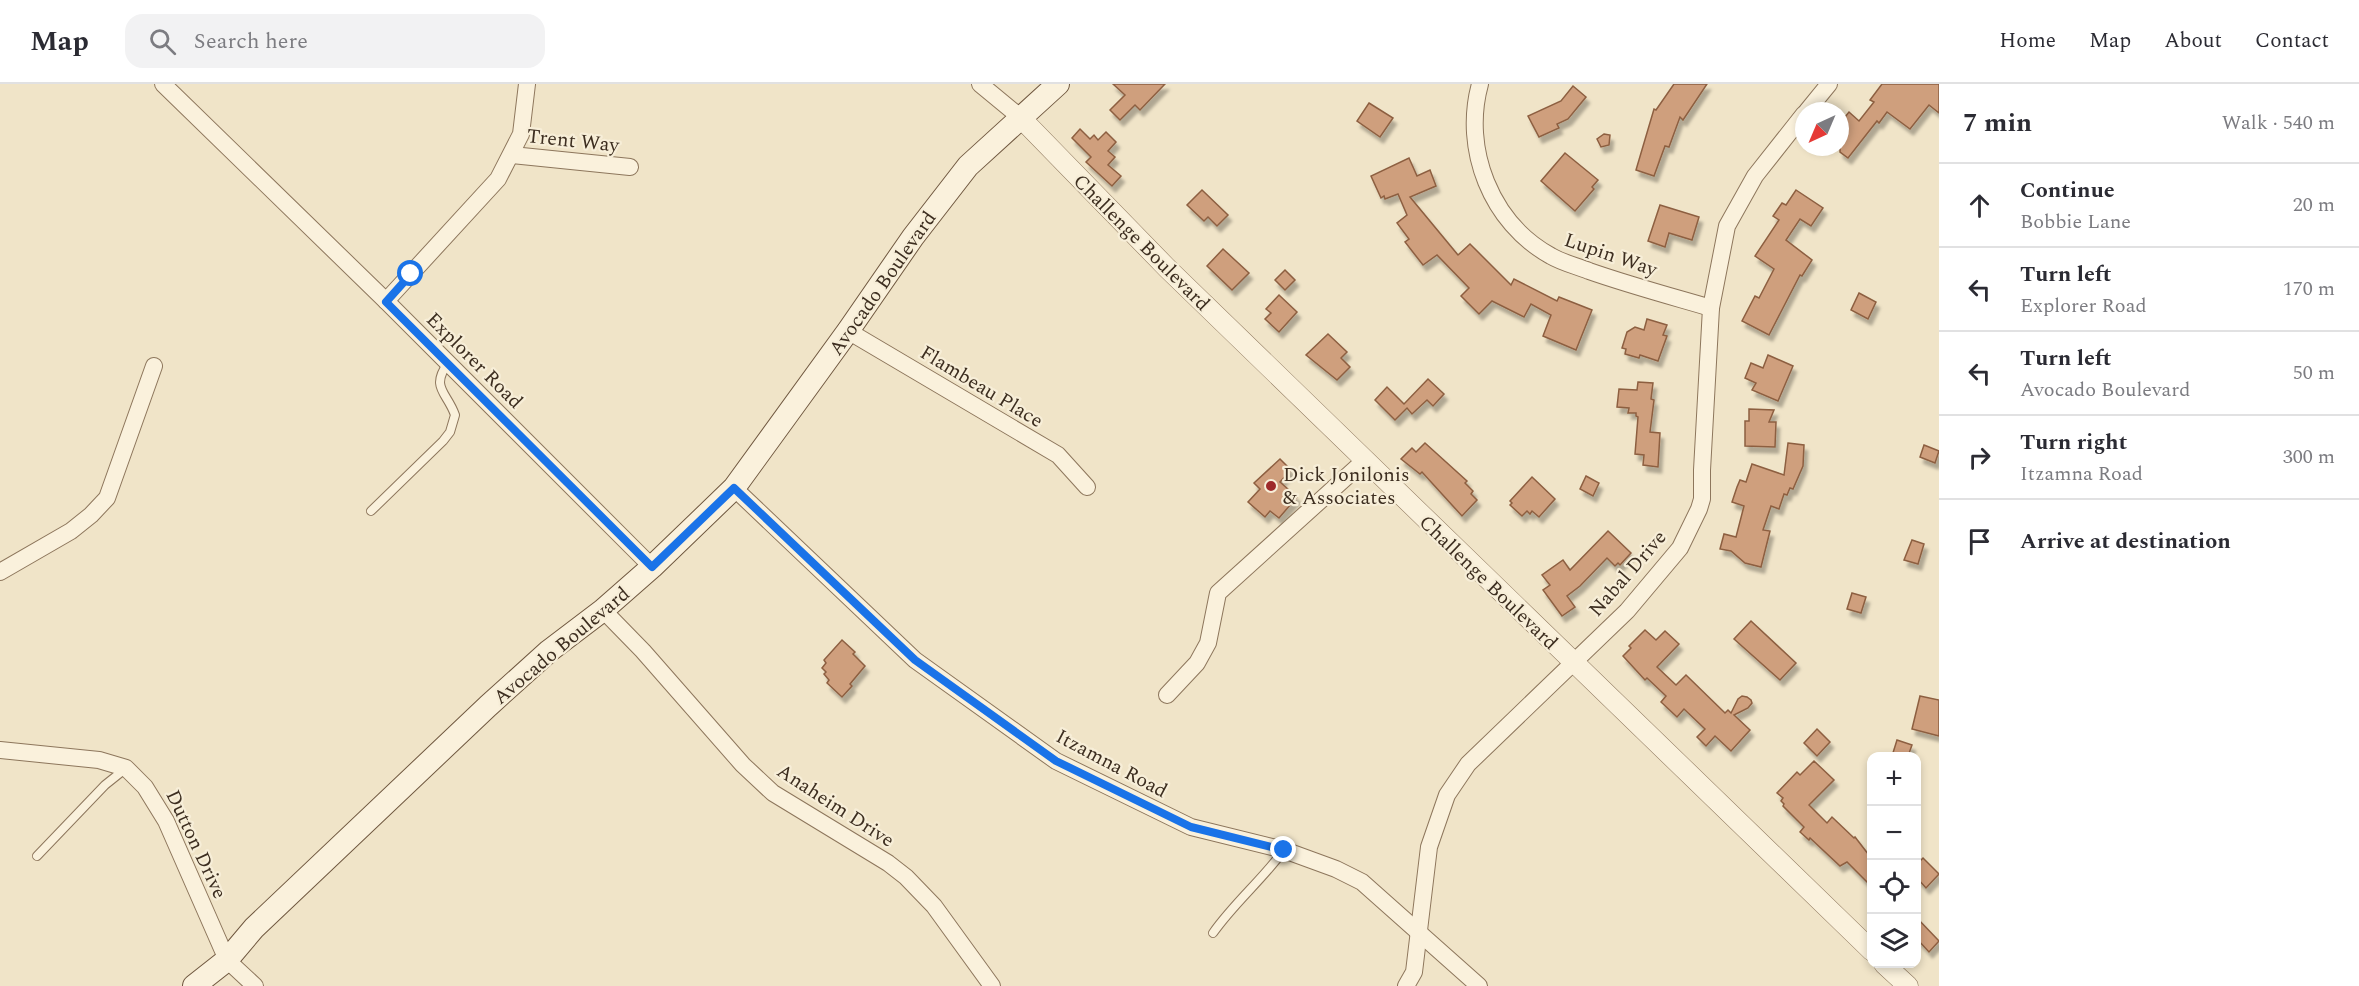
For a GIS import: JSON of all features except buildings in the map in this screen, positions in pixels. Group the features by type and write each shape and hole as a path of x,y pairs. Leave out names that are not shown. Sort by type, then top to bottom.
{"main road":[{"name":"Avocado Boulevard","path":"194,986 226,960 260,921 488,706 549,651 603,610 652,567 734,488 848,331 912,237 968,166 1058,84"}],"street":[{"name":"Explorer Road","path":"163,84 652,567"},
{"path":"386,302 498,179 521,134 527,84"},
{"name":"Challenge Boulevard","path":"980,84 1020,117 1158,260 1867,946"},
{"name":"Lupin Way","path":"1480,84 1474,111 1479,164 1492,196 1512,225 1524,237 1553,258 1621,282 1712,308"},
{"name":"Nabal Drive","path":"1814,102 1829,84"},
{"name":"Nabal Drive","path":"1406,986 1414,972 1429,847 1447,795 1468,764 1627,611 1680,548 1699,509 1702,499 1701,470 1712,308 1727,226 1755,176 1795,126"},
{"name":"Trent Way","path":"512,155 630,167"},
{"name":"Flambeau Place","path":"848,331 1058,455 1087,487"},
{"path":"0,572 71,531 107,498 154,366"},
{"path":"1167,695 1197,663 1208,644 1218,593 1364,461"},
{"name":"Itzamna Road","path":"734,488 915,660 1056,761 1191,827 1284,850 1336,869 1362,882 1479,986"},
{"name":"Anaheim Drive","path":"603,610 643,651 743,765 773,793 888,863 906,878 934,906 992,986"},
{"path":"0,750 99,760 126,768"},
{"name":"Dutton Drive","path":"126,768 145,787 166,821 226,960 255,986"},
{"path":"1889,968 1908,986"}],"lane":[{"path":"371,511 450,432 455,415 439,384 441,372 448,363"},
{"path":"37,856 105,786 126,768"},
{"path":"1213,933 1229,910 1266,874 1284,850"}],"place":[{"name":"Dick Jonilonis & Associates","path":"1271,486"}],"route":[{"path":"411,274 386,302 652,567 734,488 915,660 1056,761 1191,827 1284,850"}]}
